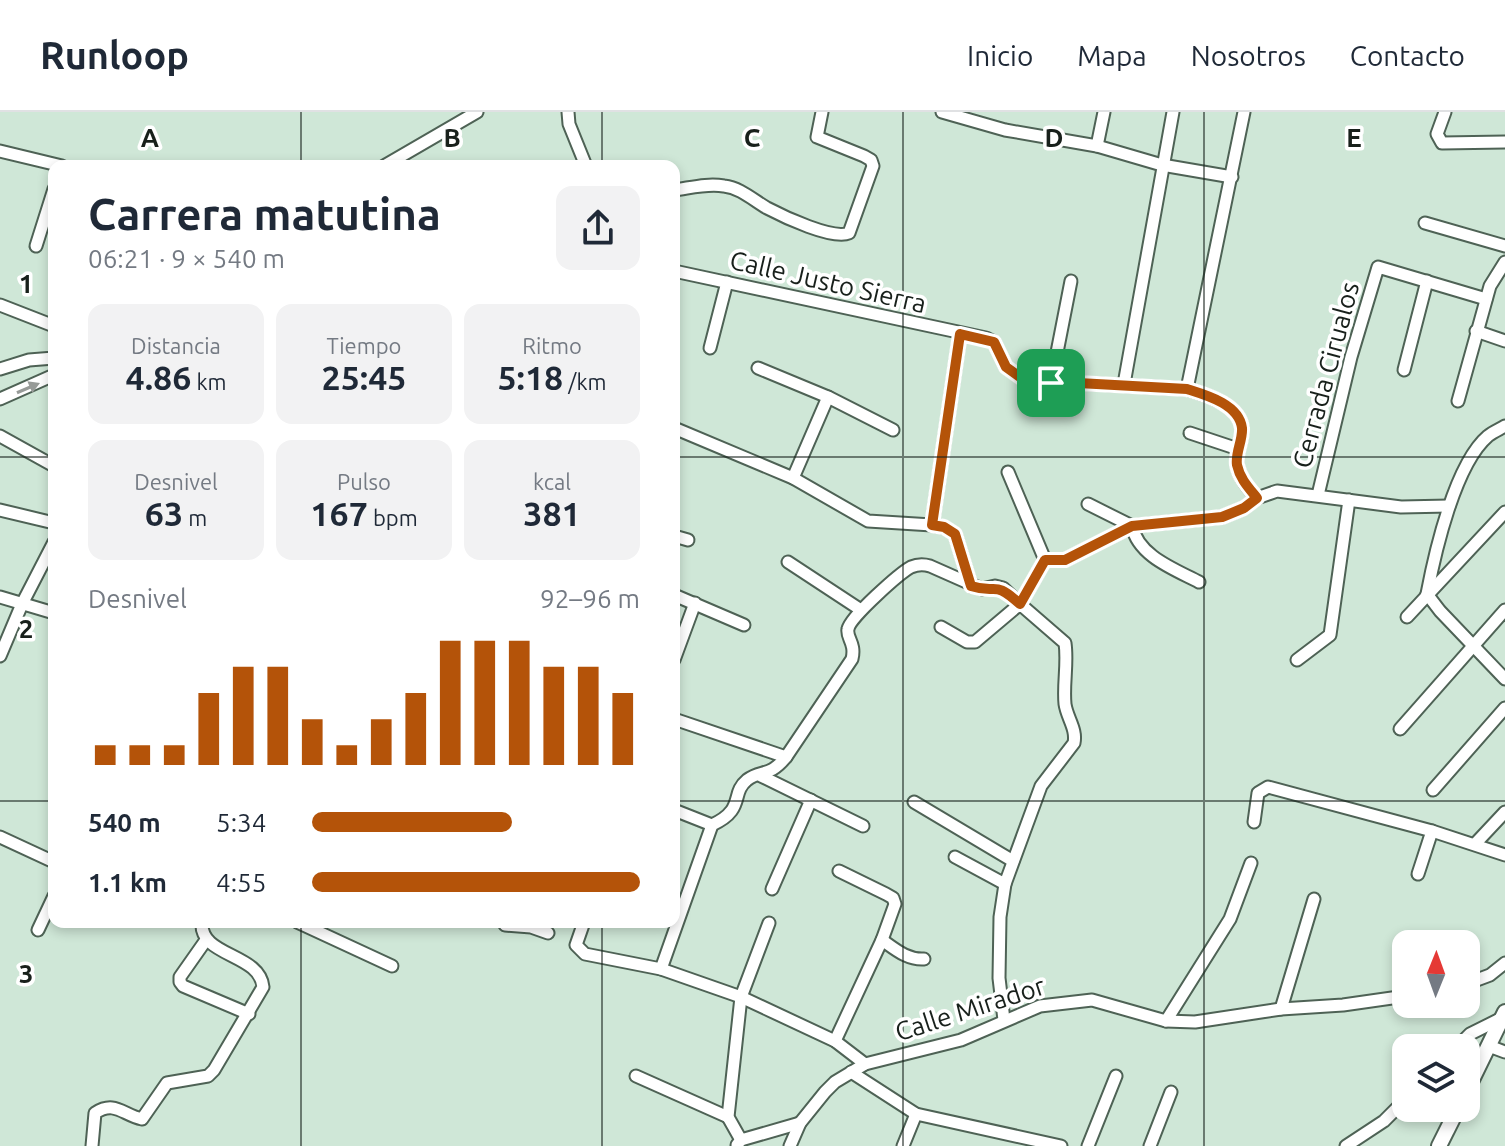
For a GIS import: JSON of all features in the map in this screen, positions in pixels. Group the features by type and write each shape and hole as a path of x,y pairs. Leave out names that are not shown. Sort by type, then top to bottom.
{"street":[{"path":"394,160 477,112"},
{"path":"568,112 569,124 584,160"},
{"path":"680,189 724,186 744,192 767,208 808,225 838,236 849,233 873,166 871,160 864,156 817,137 822,112"},
{"path":"942,112 1005,130 1097,146 1162,165 1232,177"},
{"path":"1097,146 1104,112"},
{"path":"1124,384 1173,112"},
{"path":"1187,389 1244,112"},
{"path":"1445,112 1438,128 1438,139 1442,143 1505,142"},
{"path":"0,151 48,163"},
{"path":"36,246 48,208"},
{"path":"1425,223 1505,246"},
{"path":"1458,401 1490,286 1505,262"},
{"name":"Cerrada Cirualos","path":"1318,495 1351,357 1378,267 1427,281"},
{"name":"Calle Justo Sierra","path":"680,272 994,342 1006,367 1024,380 1187,389 1207,395 1233,409 1242,427 1236,463 1242,479 1257,498"},
{"path":"1051,383 1071,281"},
{"path":"1404,370 1427,281 1486,299"},
{"path":"710,348 727,282"},
{"path":"0,305 48,324"},
{"path":"1476,331 1505,341"},
{"path":"932,525 960,334"},
{"path":"0,369 29,360 48,358"},
{"path":"758,368 828,397 893,430"},
{"path":"0,399 48,378"},
{"path":"793,478 828,397"},
{"path":"1427,594 1437,544 1449,506 1479,448 1488,436 1505,426"},
{"path":"680,431 793,478 868,521 944,527 955,534 971,586"},
{"path":"1190,433 1238,449"},
{"path":"0,436 48,463"},
{"path":"1008,472 1045,560"},
{"path":"1045,560 1065,560 1132,526 1222,517 1277,491 1401,507 1449,506"},
{"path":"1297,660 1330,635 1349,500"},
{"path":"1088,504 1132,526"},
{"path":"0,510 48,522"},
{"path":"1407,617 1505,512"},
{"path":"1132,526 1134,536 1156,560 1199,582"},
{"path":"680,538 688,540"},
{"path":"0,656 48,554"},
{"path":"941,627 967,642 975,642 1020,604 1045,560"},
{"path":"788,562 861,610"},
{"path":"680,915 712,825 728,817 744,783 776,769 786,757 852,659 854,644 847,633 848,627 861,610 907,569 921,564 971,586 1003,588 1065,643 1065,703 1076,735 1074,743 1041,786 1005,884 1000,917 999,978 1004,1020"},
{"path":"1427,594 1505,679"},
{"path":"0,597 48,611"},
{"path":"680,597 744,625"},
{"path":"680,644 695,603"},
{"path":"1400,729 1505,610"},
{"path":"1433,790 1505,708"},
{"path":"680,721 786,757"},
{"path":"761,776 863,826"},
{"path":"1254,822 1258,793 1268,787 1432,831 1505,855"},
{"path":"772,889 811,800"},
{"path":"914,802 1013,861"},
{"path":"680,812 712,825"},
{"path":"1475,844 1505,812"},
{"path":"1418,874 1432,831"},
{"path":"0,837 48,859"},
{"path":"955,857 1005,884"},
{"path":"1166,1021 1230,919 1251,863"},
{"path":"835,1041 882,940 895,904 893,898 839,871"},
{"path":"1281,1009 1314,899"},
{"path":"38,930 48,909"},
{"path":"769,923 741,997 728,1117 739,1143 800,1123"},
{"path":"92,1146 95,1113 104,1107 117,1107 142,1119 167,1083 208,1076 263,987 260,975 206,940 200,928"},
{"path":"310,928 392,966"},
{"path":"534,928 548,933"},
{"name":"Calle Mirador","path":"582,928 576,945 579,951 594,957 661,969 741,997 835,1041 865,1064 961,1040 1040,1006 1092,1000 1166,1021 1195,1022 1281,1009 1392,998"},
{"path":"661,969 676,928"},
{"path":"206,940 180,977 180,982 249,1014"},
{"path":"882,940 903,954 924,959"},
{"path":"1480,979 1505,963"},
{"path":"1480,1064 1504,1015"},
{"path":"1470,1034 1504,1015"},
{"path":"1489,1046 1505,1052"},
{"path":"790,1146 800,1123 825,1092 865,1064"},
{"path":"851,1072 916,1114 1061,1146"},
{"path":"636,1076 728,1117"},
{"path":"1088,1146 1116,1076"},
{"path":"1150,1146 1171,1092"},
{"path":"1346,1146 1392,1113"},
{"path":"903,1146 916,1114"},
{"path":"1439,1146 1451,1122"},
{"path":"993,1146 998,1131"}],"route":[{"path":"960,334 994,342 1006,367 1024,380 1051,383 1187,389 1207,395 1233,409 1242,427 1236,463 1242,479 1257,498 1244,508 1222,517 1132,526 1065,560 1045,560 1020,604 1003,588 971,586 955,534 944,527 932,525 960,334"}]}
